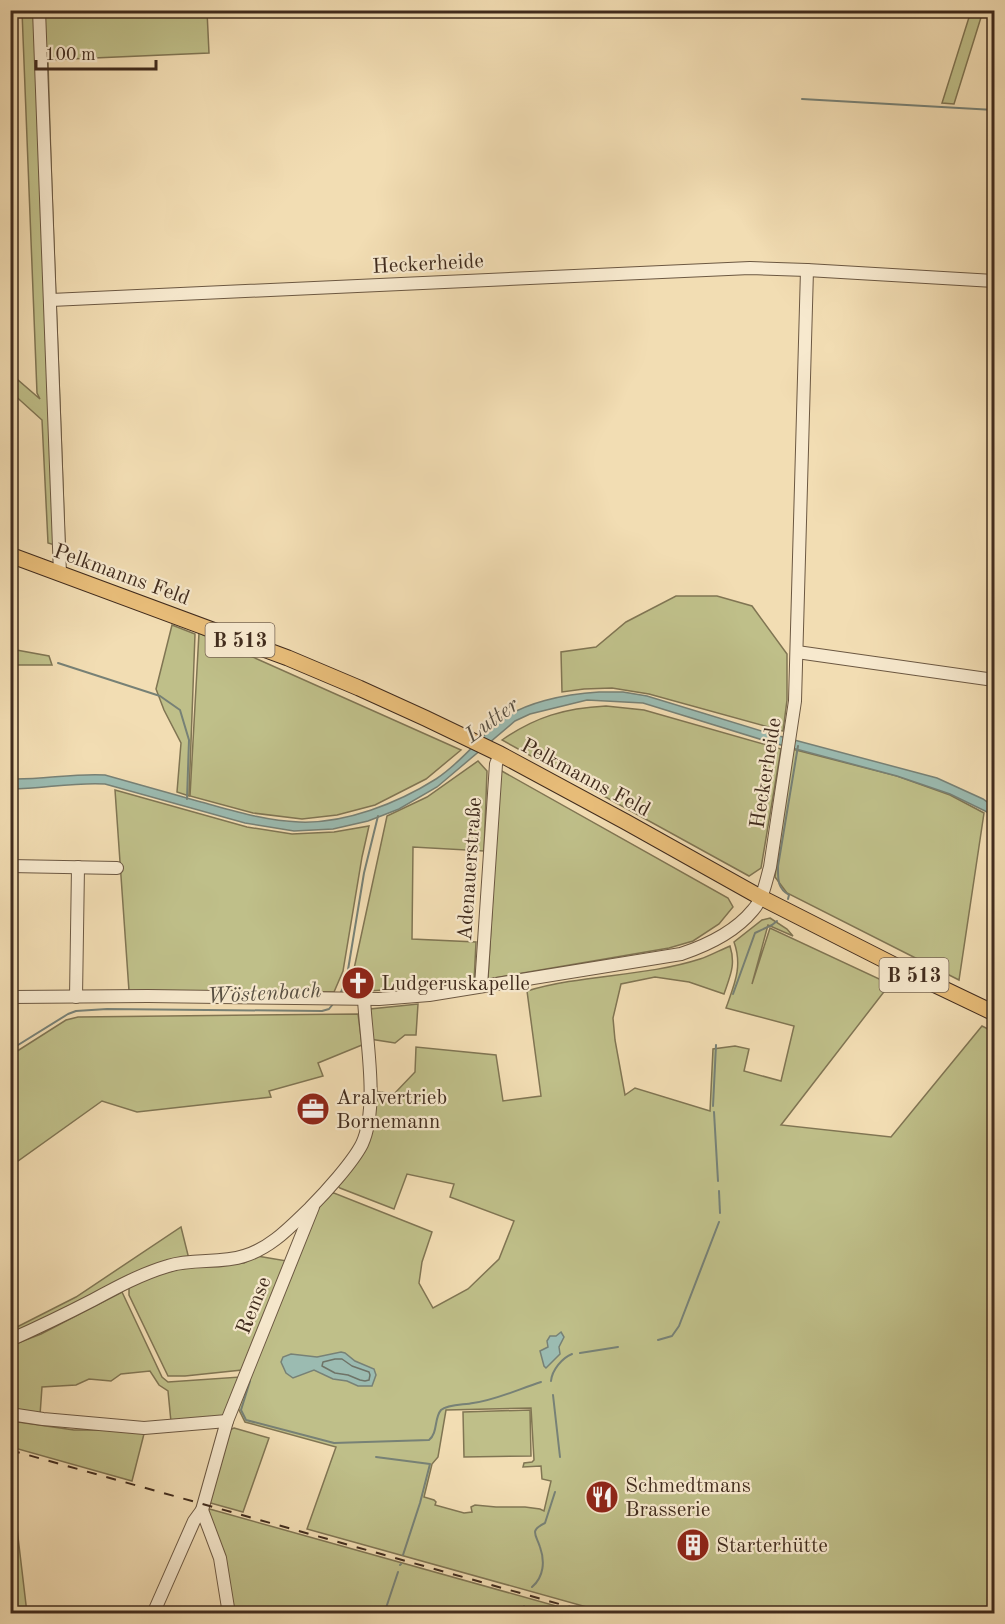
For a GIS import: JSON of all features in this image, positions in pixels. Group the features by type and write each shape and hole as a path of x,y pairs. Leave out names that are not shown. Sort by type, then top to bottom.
{"main road":[{"name":"Pelkmanns Feld","path":"10,555 288,658 465,737 626,822 760,897 994,1013"}],"street":[{"path":"39,10 60,574"},
{"name":"Heckerheide","path":"51,300 738,269 807,270 994,281"},
{"name":"Heckerheide","path":"760,897 770,867 795,701 807,270"},
{"path":"797,652 994,680"},
{"name":"Adenauerstraße","path":"481,986 496,752"},
{"path":"10,866 117,868"},
{"path":"76,997 78,867"},
{"path":"10,997 363,999 418,996 681,954 699,948 726,933 754,910 760,897"},
{"path":"10,1340 142,1274 171,1264 242,1257 263,1249 289,1229 314,1203 362,1144 370,1109 363,999"},
{"name":"Remse","path":"153,1614 194,1521 202,1510 227,1421 314,1203"},
{"path":"10,1414 144,1428 227,1421"},
{"path":"202,1510 219,1558 229,1614"}],"green space":[{"path":"22,11 207,11 209,53 48,60 65,548 48,543 42,420 11,392 11,374 40,399 37,393"},
{"path":"971,11 983,11 954,104 942,103"},
{"path":"676,596 717,596 752,606 787,654 787,700 783,731 649,694 612,688 562,692 561,652 596,647 626,622"},
{"path":"172,625 195,634 189,796 177,792 181,743 156,689"},
{"path":"199,633 461,750 426,779 375,805 337,815 302,819 253,813 190,796"},
{"path":"11,649 49,656 52,665 11,665"},
{"path":"606,706 644,710 781,749 761,868 749,876 502,740 526,725 551,715"},
{"path":"792,749 897,776 950,795 984,813 959,980 787,893 775,877"},
{"path":"478,761 487,771 484,851 413,847 412,939 476,942 474,982 349,992 387,816 427,797"},
{"path":"500,770 728,898 733,907 719,924 693,941 669,948 488,979"},
{"path":"115,790 247,827 292,834 334,832 369,826 343,971 334,992 129,991"},
{"path":"770,918 787,929 793,936 768,925 752,984 770,928 890,984 781,1125 891,1137 982,1026 994,1032 994,1613 608,1613 307,1529 336,1447 245,1422 238,1408 318,1208 328,1194 334,1193 432,1232 422,1262 419,1283 433,1308 468,1289 499,1259 514,1221 450,1197 454,1184 407,1174 394,1209 340,1188 338,1186 355,1163 374,1091 394,1094 415,1072 416,1047 496,1055 503,1101 541,1096 527,991 570,981 679,965 704,958 730,946 732,965 724,994 689,982 655,977 621,984 613,1018 625,1095 635,1088 710,1111 713,1049 735,1046 749,1049 744,1071 781,1081 794,1026 726,1008 738,968 734,942 762,920","holes":["531,1408 534,1460 524,1463 523,1467 541,1466 542,1479 551,1481 544,1511 525,1507 475,1505 471,1507 472,1512 464,1513 435,1505 434,1500 424,1497 432,1464 438,1457 446,1410"]},
{"path":"418,1004 416,1035 405,1035 395,1043 370,1039 370,1009"},
{"path":"358,1014 362,1045 318,1063 323,1076 269,1091 271,1097 137,1112 102,1101 11,1166 11,1055 66,1020 78,1017"},
{"path":"181,1227 189,1259 11,1336 11,1330 76,1297"},
{"path":"257,1256 287,1261 242,1370 168,1376 129,1295 129,1287 172,1269 244,1263"},
{"path":"122,1292 162,1377 168,1382 240,1377 224,1416 171,1422 168,1391 159,1385 150,1371 121,1374 111,1381 89,1379 76,1385 42,1387 40,1415 11,1410 10,1346 41,1334"},
{"path":"530,1410 531,1456 464,1457 463,1412"},
{"path":"11,1421 74,1430 145,1430 132,1481 11,1447"},
{"path":"234,1428 269,1438 243,1512 207,1502 227,1431"},
{"path":"11,1478 27,1613 11,1613"},
{"path":"206,1508 581,1613 232,1613"}],"water":[{"path":"599,692 623,692 647,696 768,733 937,778 983,799 994,807 994,817 950,794 897,776 766,741 643,703 587,700 530,714 515,721 437,787 399,809 368,821 333,829 294,831 245,823 105,784 11,789 11,779 105,775 262,818 299,822 334,820 388,804 421,788 460,760 496,724 518,710 559,697"},
{"path":"561,1332 564,1337 559,1347 560,1354 546,1368 540,1351 548,1347 547,1341 550,1336 556,1336"},
{"path":"341,1352 374,1369 376,1375 372,1386 358,1386 347,1381 333,1379 314,1370 293,1378 286,1373 281,1362 283,1357 291,1354 317,1357"}],"waterway":[{"path":"802,99 994,110"},
{"path":"58,663 160,696 180,710 189,740 187,799"},
{"path":"788,899 789,895 779,883 778,866 798,746"},
{"name":"Wöstenbach","path":"340,994 346,982 364,873 378,816"},
{"path":"733,994 755,933 777,921"},
{"name":"Wöstenbach","path":"10,1050 76,1011 107,1009 322,1011 329,1009 333,1004"},
{"path":"713,1106 716,1045"},
{"path":"714,1112 718,1181"},
{"path":"719,1191 720,1213"},
{"path":"658,1340 672,1336 679,1326 719,1222"},
{"path":"580,1353 618,1347"},
{"path":"551,1381 558,1365 572,1354"},
{"path":"250,1381 241,1410 246,1420 334,1443 429,1440 434,1433 439,1413 444,1408 490,1399 541,1382"},
{"path":"553,1395 560,1457"},
{"path":"376,1457 430,1464 403,1555"},
{"path":"532,1587 541,1574 543,1563 535,1531 545,1523 555,1492"},
{"path":"384,1614 398,1572"},
{"path":"520,1614 524,1606"}],"railway":[{"path":"10,1450 595,1614"}],"place":[{"name":"Ludgeruskapelle","path":"358,983"},
{"name":"Aralvertrieb Bornemann","path":"313,1109"},
{"name":"Schmedtmans Brasserie","path":"602,1497"},
{"name":"Starterhütte","path":"693,1545"}],"water label":[{"name":"Lutter","path":"491,719"}]}
